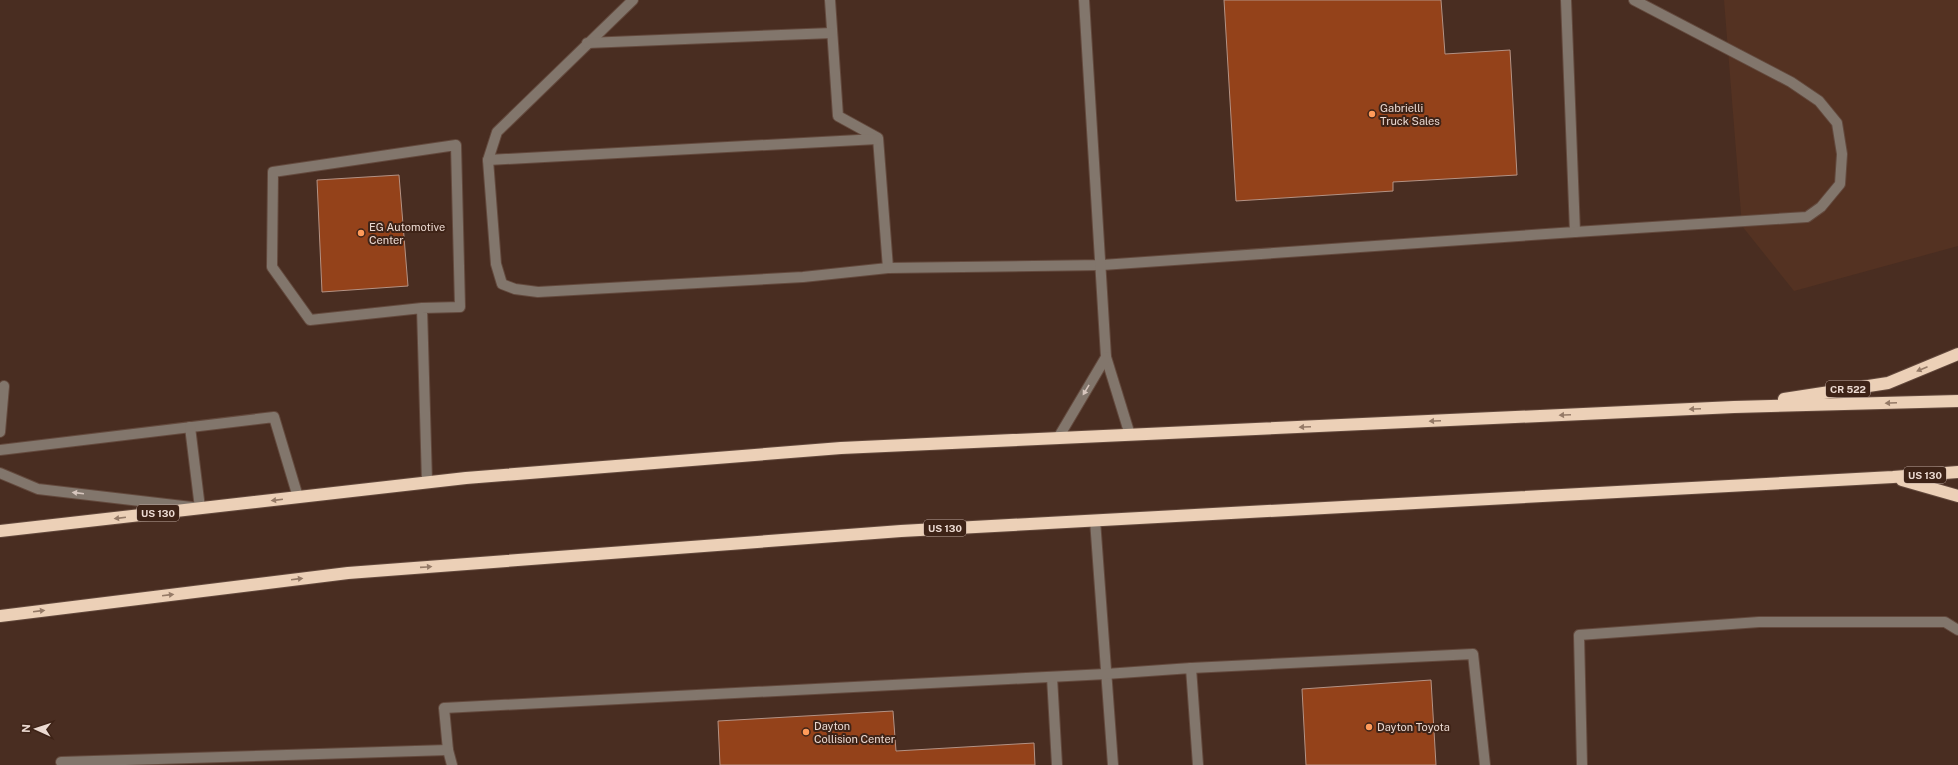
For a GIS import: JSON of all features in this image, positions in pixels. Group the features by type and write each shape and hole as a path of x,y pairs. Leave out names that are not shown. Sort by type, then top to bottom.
{"highway":[{"name":"CR 522","path":"1734,407 1888,383 1958,354"},
{"name":"US 130","path":"0,531 474,477 841,448 1734,407 1958,401"},
{"name":"US 130","path":"0,616 348,573 901,531 1893,478 1958,472"},
{"path":"1893,478 1958,496"}],"street":[{"path":"633,0 497,132 488,160 496,264 502,284 515,289 538,292 803,277 888,268 1102,265 1807,217 1821,207 1840,184 1842,154 1837,123 1819,100 1791,82 1634,0"},
{"path":"830,0 838,116 878,138"},
{"path":"1084,0 1093,162 1102,265 1106,357 1130,435"},
{"path":"1566,0 1575,232"},
{"path":"587,43 832,33"},
{"path":"488,160 878,138"},
{"path":"878,138 888,268"},
{"path":"456,145 460,307 422,308 310,320 272,267 273,172 456,145"},
{"path":"422,308 427,482"},
{"path":"1058,438 1106,357"},
{"path":"0,432 4,386"},
{"path":"0,450 274,417 298,497"},
{"path":"0,473 38,489 200,508 190,427"},
{"path":"1095,520 1113,765"},
{"path":"1582,765 1579,635 1759,622 1946,622 1958,630"},
{"path":"452,765 448,750 444,708 1474,654 1485,765"},
{"path":"1191,668 1198,765"},
{"path":"1052,677 1057,765"},
{"path":"61,762 448,750"}],"shaded area":[{"path":"1724,0 1958,0 1958,246 1794,291 1742,226"}],"building":[{"name":"Gabrielli Truck Sales","path":"1224,0 1441,0 1445,54 1510,50 1517,175 1393,182 1393,191 1236,201"},
{"name":"EG Automotive Center","path":"399,175 408,286 322,292 317,180"},
{"name":"Dayton Toyota","path":"1431,680 1436,765 1306,765 1302,689"},
{"name":"Dayton Collision Center","path":"893,711 896,751 1034,743 1035,765 720,765 718,721"}],"place":[{"name":"Gabrielli Truck Sales","path":"1372,114"},
{"name":"EG Automotive Center","path":"361,233"},
{"name":"Dayton Toyota","path":"1369,727"},
{"name":"Dayton Collision Center","path":"806,732"}]}
